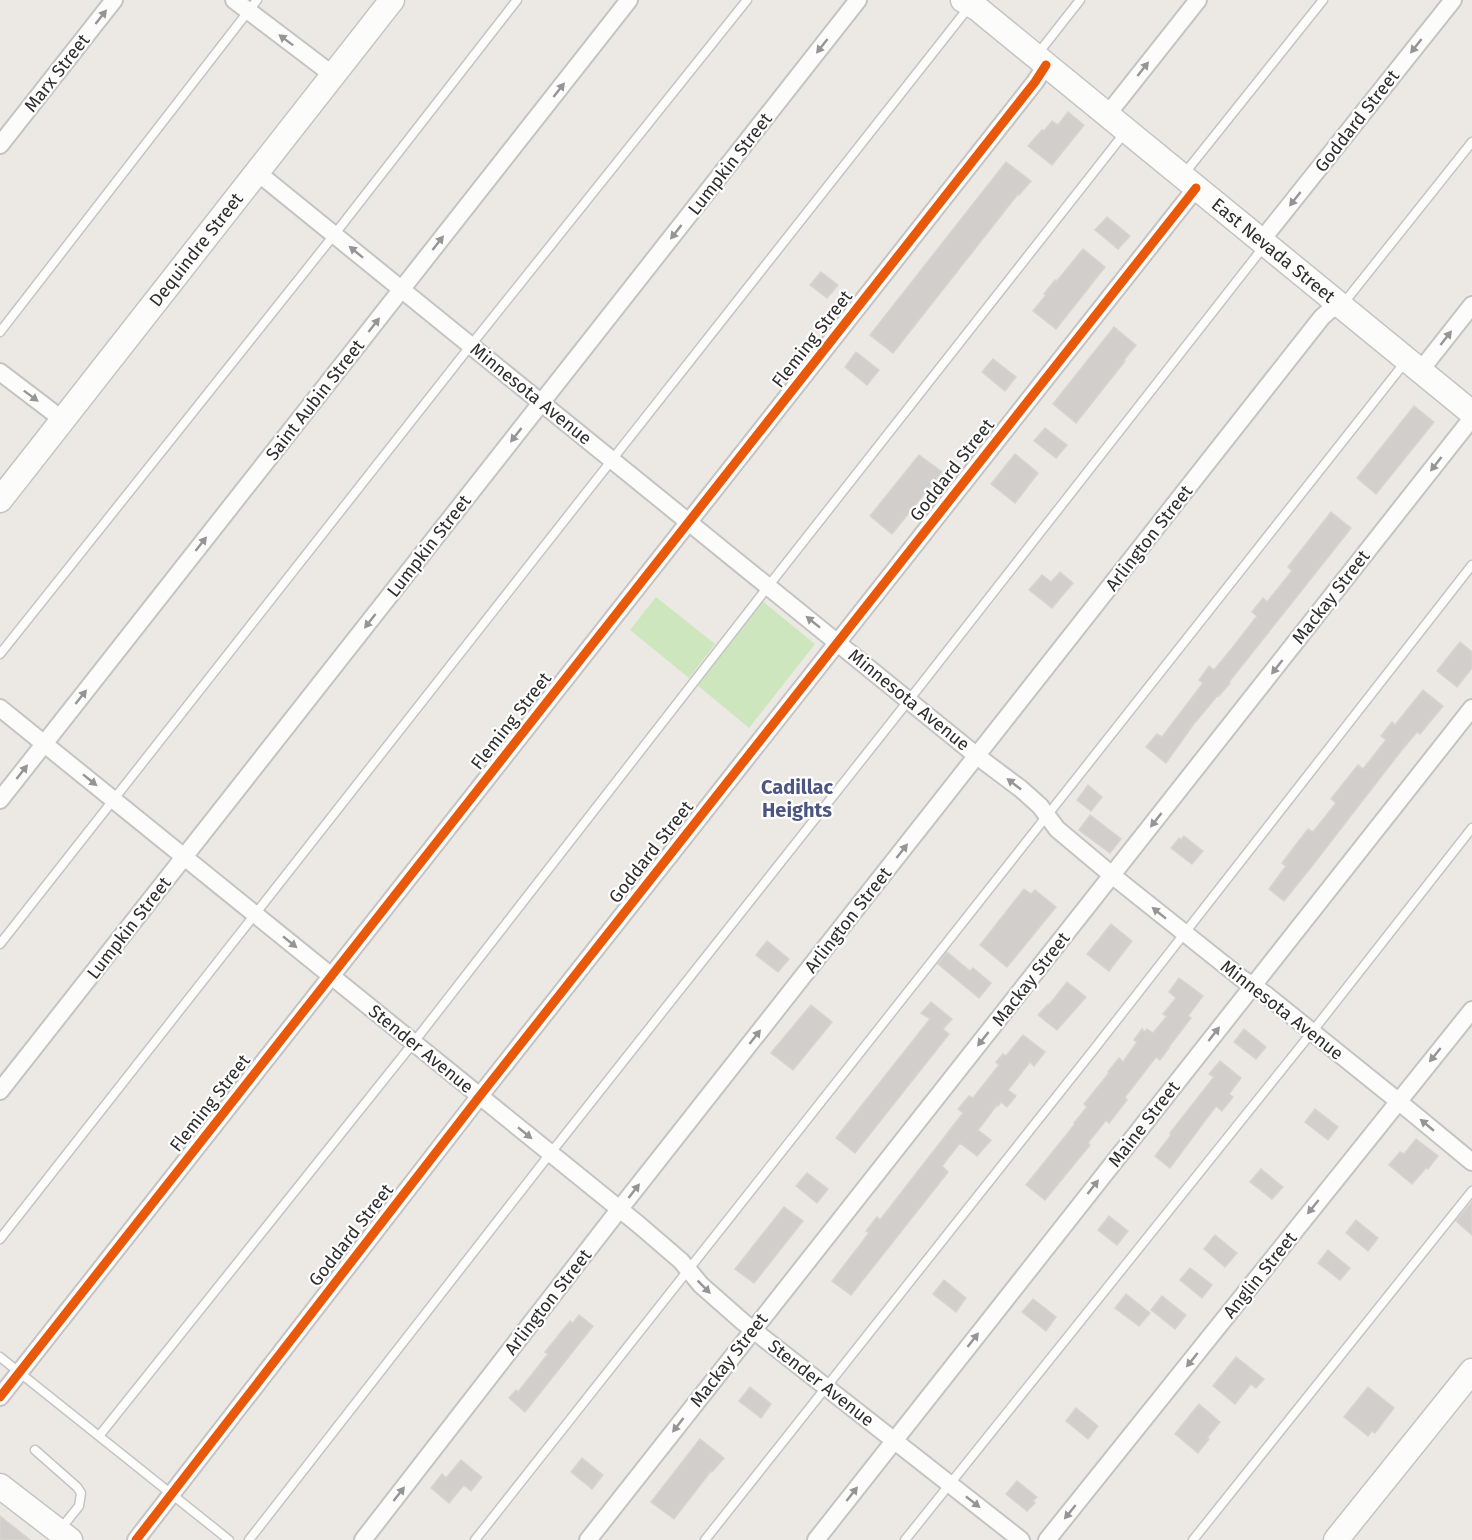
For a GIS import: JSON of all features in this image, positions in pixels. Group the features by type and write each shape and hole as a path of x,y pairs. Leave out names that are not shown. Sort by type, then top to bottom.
{"street":[{"name":"Marx Street","path":"0,145 114,0"},
{"path":"234,0 253,6 333,75"},
{"name":"Dequindre Street","path":"0,500 392,0"},
{"name":"Saint Aubin Street","path":"0,800 629,0"},
{"name":"Lumpkin Street","path":"0,1091 858,0"},
{"path":"1107,115 1198,0"},
{"name":"Goddard Street","path":"1263,243 1453,0"},
{"name":"East Nevada Street","path":"967,2 1472,412"},
{"name":"Fleming Street","path":"0,1397 1028,91 1041,60"},
{"name":"Minnesota Avenue","path":"258,173 977,756 1021,789 1040,806 1057,829 1113,876 1312,1032 1472,1162"},
{"name":"Goddard Street","path":"136,1540 479,1096 837,642 1189,182"},
{"name":"Arlington Street","path":"363,1540 619,1210 1322,317 1339,305"},
{"path":"1413,365 1472,305"},
{"path":"0,372 63,420"},
{"name":"Mackay Street","path":"588,1540 1472,418"},
{"name":"Stender Avenue","path":"0,708 638,1224 688,1269 701,1285 753,1330 1021,1540"},
{"name":"Maine Street","path":"816,1540 1472,708"},
{"name":"Anglin Street","path":"1047,1540 1472,1010"},
{"path":"1336,1540 1472,1371"},
{"path":"0,1485 65,1536"}],"lane":[{"path":"0,654 517,0"},
{"path":"0,944 471,345 747,0"},
{"path":"1041,60 1080,0"},
{"path":"1189,182 1323,0"},
{"path":"0,1239 257,915 967,2"},
{"path":"0,332 253,6"},
{"path":"99,1436 414,1042 768,586 1126,131"},
{"path":"1339,305 1472,142"},
{"path":"249,1540 909,700 1263,243"},
{"path":"475,1540 1046,816 1413,365"},
{"path":"705,1540 1185,934 1472,565"},
{"path":"905,1540 1312,1032 1472,828"},
{"path":"1193,1540 1472,1191"},
{"path":"0,1357 229,1540"},
{"path":"35,1450 81,1493 79,1506 65,1536"}],"green space":[{"path":"656,597 715,644 689,678 630,630"},
{"path":"761,600 815,644 749,728 696,684"}],"building":[{"path":"1068,112 1084,125 1052,165 1028,146 1052,121 1058,125"},
{"path":"1006,162 1031,181 1018,194 893,353 870,335"},
{"path":"1107,217 1130,236 1118,249 1095,230"},
{"path":"1083,249 1105,267 1056,329 1033,311 1055,280 1057,281"},
{"path":"821,272 838,285 827,298 810,285"},
{"path":"1114,327 1136,345 1076,423 1053,404"},
{"path":"856,352 879,370 867,385 845,367"},
{"path":"993,359 1016,377 1005,391 982,372"},
{"path":"1414,406 1434,422 1376,494 1357,478"},
{"path":"1045,428 1067,445 1056,458 1034,441"},
{"path":"1015,454 1038,473 1015,503 991,484"},
{"path":"919,455 942,472 892,534 870,516"},
{"path":"1331,512 1351,528 1230,683 1193,725 1166,763 1146,747 1157,734 1162,737 1203,683 1199,680 1209,666 1214,670 1233,647 1257,616 1252,612 1263,598 1267,602 1292,571 1288,567"},
{"path":"1060,572 1073,583 1052,608 1029,590 1042,575 1051,582"},
{"path":"1460,642 1472,652 1472,668 1457,687 1437,671"},
{"path":"1423,690 1443,706 1420,734 1417,732 1401,751 1284,901 1269,889 1286,866 1282,863 1308,829 1313,832 1336,803 1331,799 1358,765 1363,769 1386,740 1381,736 1392,722 1395,725"},
{"path":"1088,785 1102,797 1091,811 1077,800"},
{"path":"1090,815 1121,839 1110,853 1079,830"},
{"path":"1184,836 1203,851 1192,864 1171,848 1179,838 1181,840"},
{"path":"1024,889 1031,894 1035,890 1056,907 1007,967 980,945"},
{"path":"1111,924 1132,941 1109,971 1087,954"},
{"path":"767,941 789,959 778,972 756,955"},
{"path":"947,952 970,971 973,968 991,983 979,998 938,964"},
{"path":"1179,978 1203,996 1188,1016 1191,1018 1160,1060 1156,1057 1125,1097 1127,1100 1109,1123 1106,1120 1088,1143 1090,1145 1045,1200 1026,1185 1075,1124 1087,1107 1084,1104 1119,1058 1123,1062 1137,1042 1134,1040 1142,1029 1153,1033 1167,1016 1163,1014 1176,998 1169,992"},
{"path":"1067,982 1086,997 1057,1030 1038,1015"},
{"path":"931,1002 952,1019 943,1029 949,1034 855,1153 836,1138 930,1019 921,1013"},
{"path":"811,1005 832,1022 793,1070 771,1053"},
{"path":"1244,1029 1266,1047 1256,1059 1234,1042"},
{"path":"1023,1035 1045,1052 1034,1066 1030,1062 1008,1090 1016,1096 1007,1107 1001,1102 997,1105 978,1130 991,1140 977,1156 960,1143 942,1166 948,1172 851,1295 832,1281 869,1233 866,1231 877,1217 880,1220 963,1113 958,1109 969,1096 973,1098 999,1065 996,1062 1003,1054 1006,1056"},
{"path":"1220,1061 1241,1078 1229,1094 1233,1097 1222,1111 1216,1106 1170,1168 1155,1156 1214,1077 1209,1074"},
{"path":"1315,1109 1338,1127 1328,1140 1305,1122"},
{"path":"1416,1139 1438,1156 1412,1184 1389,1165 1400,1152 1404,1154"},
{"path":"1261,1169 1283,1187 1272,1199 1250,1182"},
{"path":"807,1173 828,1189 817,1203 796,1186"},
{"path":"1472,1202 1472,1235 1456,1221"},
{"path":"784,1207 803,1221 754,1283 735,1269"},
{"path":"1109,1216 1128,1231 1117,1245 1098,1230"},
{"path":"1356,1220 1378,1238 1368,1251 1346,1233"},
{"path":"1215,1235 1237,1253 1225,1267 1204,1249"},
{"path":"1328,1250 1350,1268 1340,1280 1318,1263"},
{"path":"1190,1268 1212,1285 1202,1298 1180,1280"},
{"path":"944,1280 966,1298 956,1312 933,1294"},
{"path":"1126,1294 1150,1313 1139,1326 1115,1308"},
{"path":"1162,1296 1186,1315 1175,1329 1151,1310"},
{"path":"1033,1299 1056,1317 1046,1331 1022,1312"},
{"path":"579,1315 593,1326 525,1412 509,1398 516,1390 518,1392 548,1354 545,1352 570,1321 573,1323"},
{"path":"1236,1357 1264,1379 1256,1388 1251,1384 1235,1404 1213,1386"},
{"path":"750,1387 771,1404 761,1418 739,1401"},
{"path":"1368,1387 1394,1408 1375,1433 1372,1431 1368,1436 1344,1417"},
{"path":"1199,1404 1220,1422 1198,1453 1175,1434"},
{"path":"1076,1408 1098,1426 1088,1439 1066,1421"},
{"path":"700,1439 724,1458 711,1471 674,1519 651,1502"},
{"path":"582,1458 603,1475 592,1489 571,1472"},
{"path":"461,1460 482,1477 471,1491 464,1485 449,1503 431,1488 442,1474 446,1478"},
{"path":"1017,1481 1037,1497 1033,1501 1035,1503 1027,1511 1006,1494"},
{"path":"0,1516 30,1540 0,1540"}],"cycle path":[{"path":"0,1397 1035,82 1046,65"},
{"path":"136,1540 479,1097 1196,188"}],"district":[{"name":"Cadillac Heights","path":"797,798"}]}
